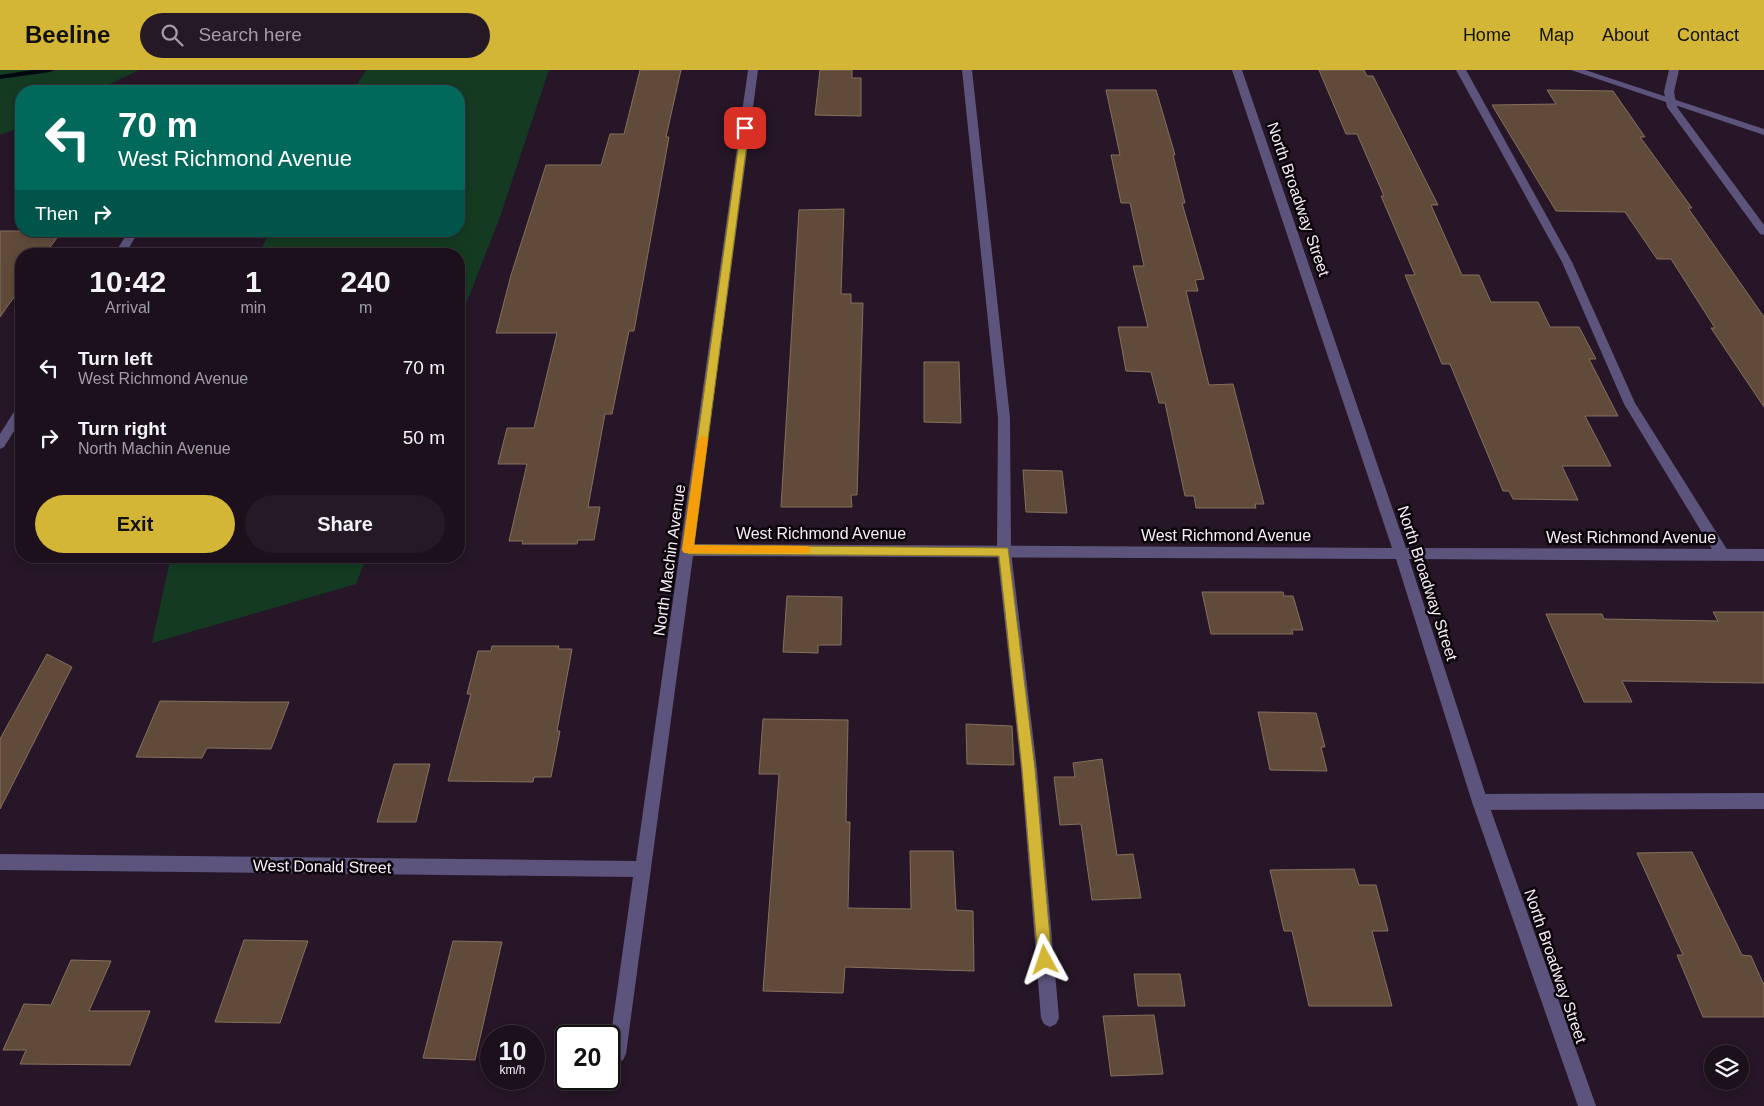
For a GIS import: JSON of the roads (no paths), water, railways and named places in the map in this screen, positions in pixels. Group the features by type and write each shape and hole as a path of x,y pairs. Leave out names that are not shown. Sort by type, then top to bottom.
{"street":[{"name":"North Machin Avenue","path":"620,1040 753,70"},
{"path":"968,70 1004,418 1004,551 1029,769 1050,1018"},
{"name":"North Broadway Street","path":"1237,70 1401,554 1480,802 1587,1106"},
{"path":"1460,70 1566,262 1630,404 1723,555"},
{"path":"1576,70 1764,132"},
{"path":"1674,70 1670,84 1671,102 1684,125 1764,232"},
{"path":"123,248 130,237"},
{"path":"0,444 15,420"},
{"name":"West Richmond Avenue","path":"688,550 1764,555"},
{"path":"1480,802 1764,801"},
{"name":"West Donald Street","path":"0,862 644,869"}],"waterway":[{"path":"0,77 50,70"}]}
